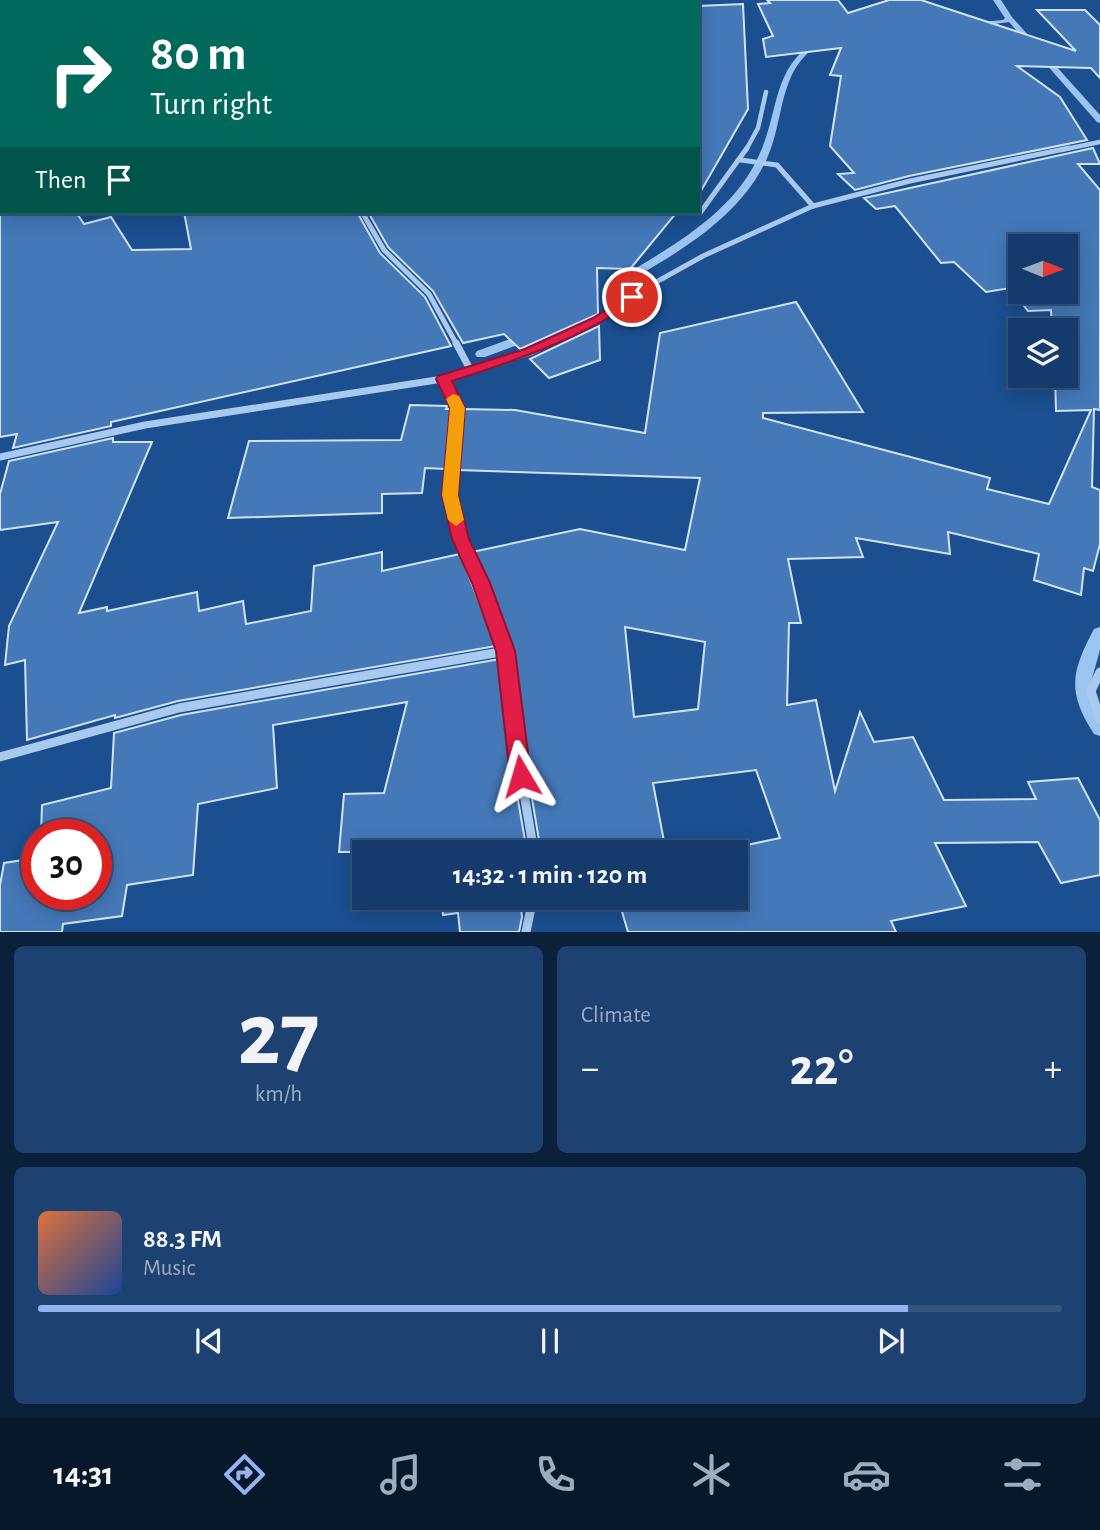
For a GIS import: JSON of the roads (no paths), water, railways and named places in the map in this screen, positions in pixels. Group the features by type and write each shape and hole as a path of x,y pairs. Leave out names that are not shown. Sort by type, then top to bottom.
{"street":[{"path":"700,213 741,160 758,128 766,92"},
{"path":"0,457 145,425 443,379 471,371 530,352 598,321 649,286 703,256 813,206 910,181 1100,142"},
{"path":"741,160 777,165 813,206"},
{"path":"363,214 384,250 429,294 471,371"},
{"path":"443,379 458,408 450,495 460,539 481,583 506,651 521,776 532,840"},
{"path":"0,757 179,708 506,651"},
{"path":"1100,672 1091,691 1100,719"},
{"path":"526,932 531,910"}],"waterway":[{"path":"997,0 1009,18"},
{"path":"974,25 1005,22 1009,18"},
{"path":"1009,18 1100,120"},
{"path":"635,273 703,229 745,186 765,153 792,67 803,53 818,42"},
{"path":"481,354 529,336"},
{"path":"1100,633 1087,659 1082,682 1086,704 1100,729"}]}
